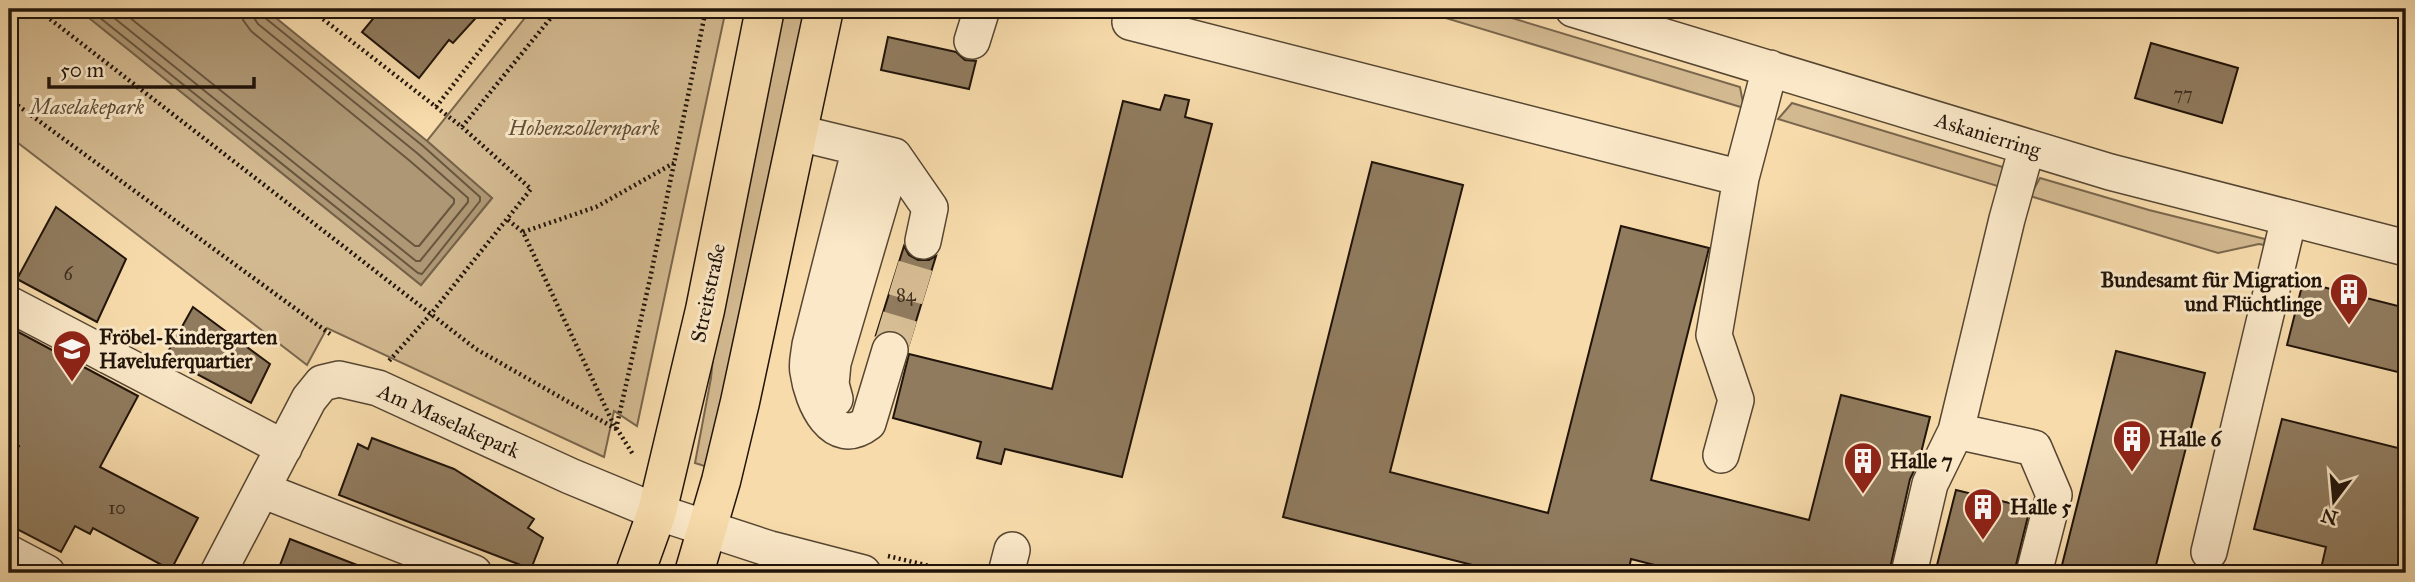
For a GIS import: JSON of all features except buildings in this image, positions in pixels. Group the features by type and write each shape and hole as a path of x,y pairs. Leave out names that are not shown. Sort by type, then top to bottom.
{"main road":[{"name":"Streitstraße","path":"635,573 657,512 705,310 765,9"},
{"path":"694,573 740,402 824,9"}],"street":[{"path":"1133,9 1130,22 1741,178"},
{"name":"Askanierring","path":"1573,9 1647,20 1770,68 2110,172 2406,248"},
{"path":"1721,455 1736,400 1714,334 1741,178 1770,68"},
{"path":"799,133 894,156 930,208 923,241"},
{"path":"1909,573 1930,484 1956,431 2027,147"},
{"path":"860,148 810,345 807,369 811,388 822,413 833,427 844,432 859,430 867,423 890,350"},
{"path":"835,399 831,384 833,363 894,156"},
{"path":"2209,552 2289,218"},
{"path":"9,304 284,448"},
{"name":"Am Maselakepark","path":"218,573 309,399 322,383 339,379 378,388 570,476 657,512 770,549 863,573"},
{"path":"1956,431 2034,448 2054,495 2035,573"},
{"path":"262,490 453,569"},
{"path":"9,553 47,573"}],"path":[{"path":"37,9 476,349 616,429"},
{"path":"310,9 462,127 531,189 389,362"},
{"path":"436,107 512,9"},
{"path":"462,127 558,9"},
{"path":"616,429 706,9"},
{"path":"9,100 330,334"},
{"path":"523,232 596,207 675,163"},
{"path":"508,220 523,232 616,429 634,456"}],"green space":[{"name":"Hohenzollernpark","path":"9,9 78,9 421,285 492,198 427,141 532,9 726,9 637,426 614,411 604,457 327,328 307,365 9,136"},
{"path":"781,9 803,9 801,31 714,469 695,463 711,378 715,338"},
{"path":"1416,9 1482,9 1740,87 1744,108"},
{"path":"1792,103 2006,168 2007,189 1778,119"},
{"path":"2040,178 2149,210 2265,239 2264,245 2218,253 2030,196"}],"water":[{"path":"78,9 265,9 427,141 492,198 421,285"}],"tunnel":[{"path":"890,350 923,241"}],"place":[{"name":"Bundesamt für Migration und Flüchtlinge","path":"2349,326"},
{"name":"Fröbel-Kindergarten Haveluferquartier","path":"72,383"},
{"name":"Halle 6","path":"2132,473"},
{"name":"Halle 7","path":"1863,495"},
{"name":"Halle 5","path":"1983,541"}],"park label":[{"name":"Maselakepark","path":"87,107"}]}
